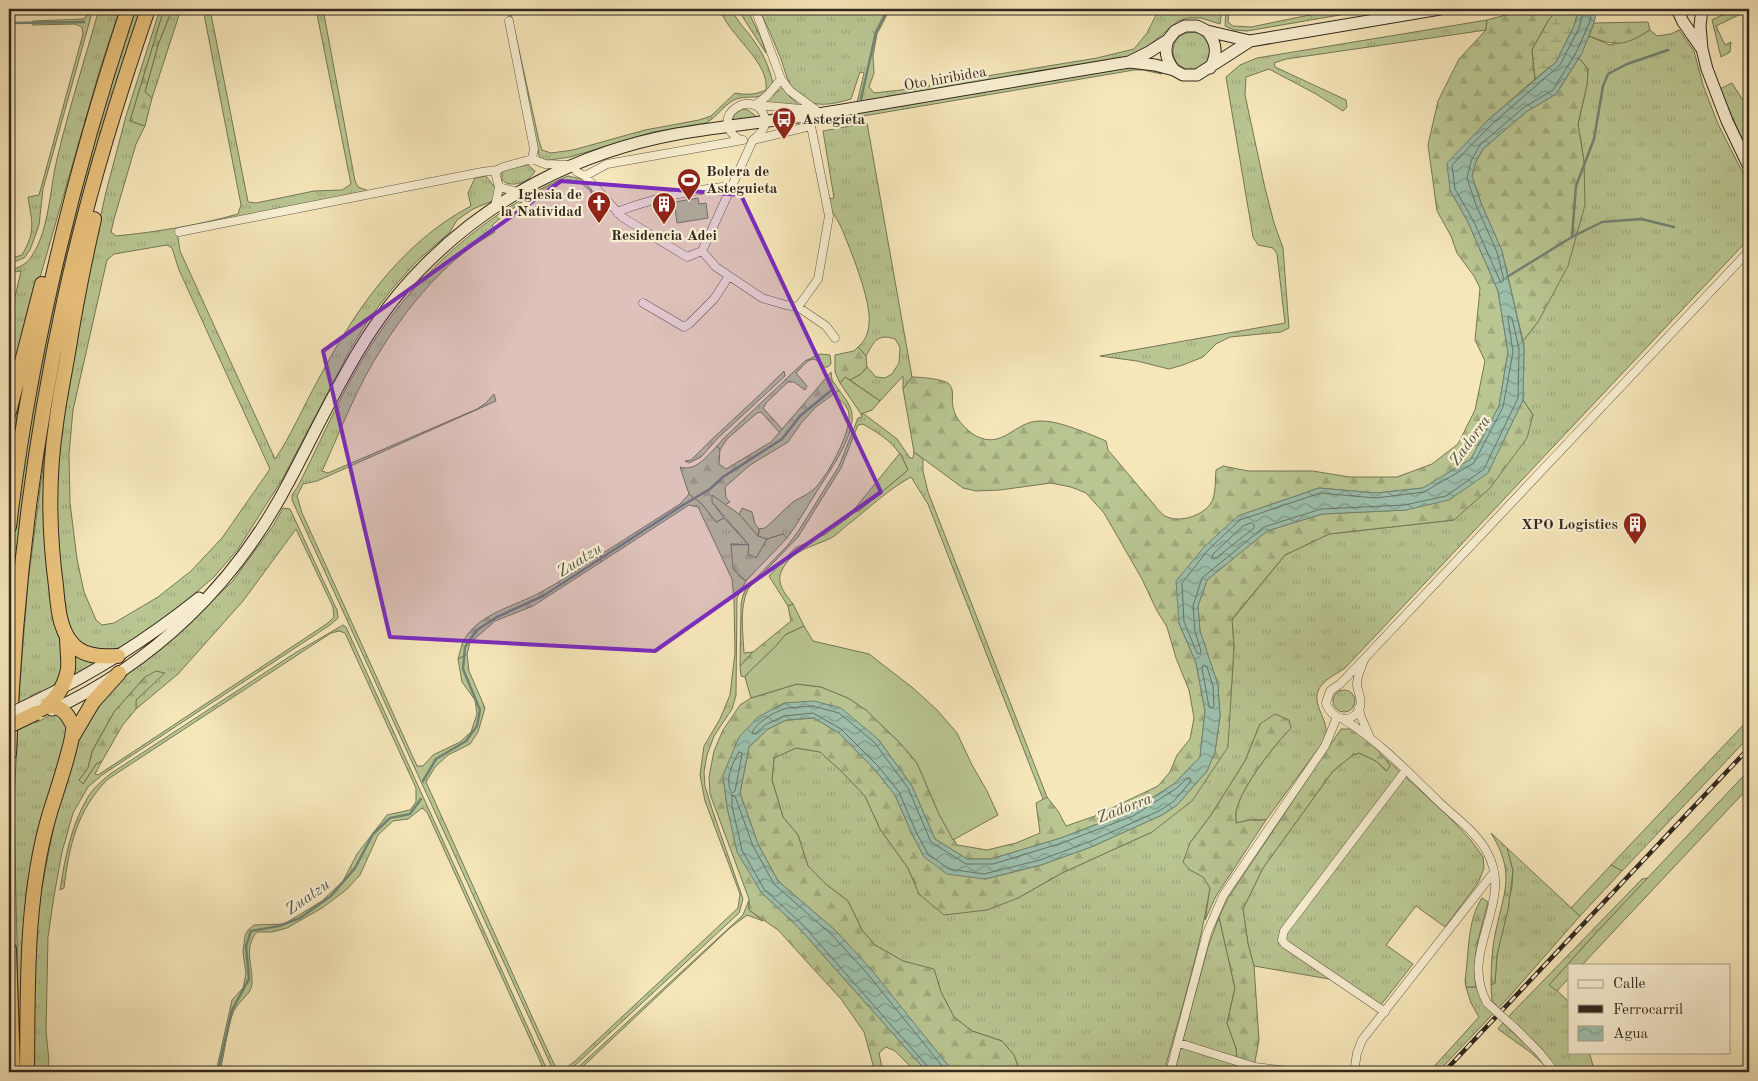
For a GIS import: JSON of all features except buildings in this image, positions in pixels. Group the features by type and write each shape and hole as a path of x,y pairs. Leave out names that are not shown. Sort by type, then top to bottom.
{"highway":[{"path":"9,527 16,468 32,371 61,234 93,120 128,9"},
{"path":"9,754 15,634 32,478 64,302 85,214 130,60 148,9"},
{"path":"9,726 42,709 61,689 68,668 67,636 61,620 55,580 52,529 52,460 80,279 112,122"},
{"path":"9,412 45,274 61,234"},
{"path":"67,636 78,649 89,654 102,657 118,656"},
{"path":"71,742 93,702 119,672"},
{"path":"9,715 14,717 42,709 64,711 73,725 71,742 46,827 34,890 30,934 27,1072"},
{"path":"9,948 13,1072"}],"street":[{"path":"755,9 781,79 813,117 821,177 829,216 818,279 798,307"},
{"name":"Oto hiribidea","path":"1129,62 1168,40 1175,31 1185,26 1197,26 1207,31 1250,41 1440,9"},
{"path":"1677,9 1690,13 1702,9 1700,26 1702,49 1719,103 1736,143 1749,167"},
{"path":"1677,9 1683,22 1702,49"},
{"path":"508,21 535,161 543,178"},
{"path":"1207,31 1212,37 1216,53 1210,68"},
{"path":"1168,40 1165,52 1169,65 1174,70"},
{"name":"Oto hiribidea","path":"585,176 607,164 740,140 753,140 813,117 832,112 1129,62 1155,65 1190,76 1204,72 1250,41"},
{"path":"755,105 767,96 781,79"},
{"path":"740,140 732,135 728,127 728,118 732,110 738,105 747,103 813,117"},
{"path":"179,232 535,161 572,165 577,172 585,176 622,217 687,257 702,250 753,140 762,133 766,122 760,109 755,105"},
{"name":"Oto hiribidea","path":"252,542 285,490 344,374 380,317 420,270 450,242 495,207 543,178 608,152 658,138 728,127 813,117"},
{"path":"495,207 499,186 496,176 497,170"},
{"path":"499,186 518,192"},
{"path":"617,212 644,201 732,186"},
{"path":"702,250 716,267 762,298 798,307 826,326 835,338"},
{"path":"1555,1072 1539,1052 1488,1003 1480,986 1479,959 1482,938 1494,899 1495,888 1491,861 1482,844 1370,736 1332,714 1326,703 1330,691 1340,684 1365,658 1749,251"},
{"path":"643,302 684,327 714,299 729,276"},
{"path":"61,689 118,656 157,630 204,594 252,542"},
{"path":"9,730 42,709 119,672 161,641 207,600 231,573 252,542"},
{"path":"1365,658 1357,683 1361,703 1361,717 1370,736"},
{"path":"1340,684 1351,685 1359,692"},
{"path":"1340,718 1353,716 1360,708"},
{"path":"1170,1072 1207,933 1223,896 1325,746 1340,718"},
{"path":"1385,1012 1285,944 1282,936 1406,770"},
{"path":"1354,1072 1357,1053 1362,1040 1494,872"},
{"path":"1179,1043 1255,1067 1295,1072"}],"highlighted area":[{"path":"561,181 741,195 881,492 655,651 390,637 323,351"}],"green space":[{"path":"90,9 93,9 43,189 39,225 30,250 24,258 9,264 9,259 22,255 31,233 32,220 28,197 39,195 83,34 82,27 75,24 32,25 33,21 83,19 88,15"},
{"path":"99,9 120,9 100,69 9,385 9,323 21,271 9,273 9,270 20,267 29,260 43,233 62,140"},
{"path":"135,9 141,9 91,172 9,638 9,576 12,543 47,326 68,235 110,83"},
{"path":"160,9 164,9 130,121 145,126 136,144 111,232 116,236 147,232 193,225 238,214 241,205 203,9 210,9 248,202 256,203 314,191 342,190 351,184 316,9 323,9 355,181 358,187 369,191 177,231 180,251 275,459 331,356 346,331 381,282 422,239 445,221 471,206 468,193 475,178 486,176 496,189 492,201 473,209 457,220 450,232 417,261 392,289 369,319 350,350 283,478 238,549 214,577 164,620 122,647 110,650 88,649 72,635 60,577 57,517 58,466 63,413 79,315 106,192 126,116","holes":["167,245 172,248 179,270 270,469 222,538 191,571 158,597 114,623 102,625 96,620 84,592 77,559 70,503 69,454 73,410 107,260 114,254"]},
{"path":"164,9 172,9 158,45 145,92 152,98 145,126 130,121"},
{"path":"172,9 181,9 152,98 145,92 158,45"},
{"path":"507,9 510,9 539,141 542,150 551,153 573,150 645,130 699,120 711,116 735,93 750,94 766,90 766,80 762,69 724,19 720,9 732,9 736,18 760,51 768,67 773,84 765,94 734,100 706,123 653,132 570,157 543,161 540,159"},
{"path":"747,9 766,53 742,16 744,10"},
{"path":"759,9 890,9 877,34 873,56 874,73 869,87 874,93 1097,58 1134,49 1147,33 1156,15 1166,9 1222,9 1220,24 1201,18 1188,18 1178,21 1145,49 1129,57 857,103 864,73 860,72 851,99 817,104 802,98 789,81"},
{"path":"1226,9 1229,9 1228,22 1233,26 1251,27 1339,9 1348,9 1351,13 1247,31 1234,30 1225,26"},
{"path":"1557,9 1532,50 1535,79 1488,120 1450,190 1468,222 1498,291 1508,352 1499,406 1471,459 1423,488 1376,493 1319,488 1238,516 1179,623 1196,663 1205,711 1200,757 1174,784 1131,811 1061,838 991,859 967,859 935,839 912,786 878,739 784,703 723,775 727,807 738,852 761,892 799,928 927,1072 916,1072 895,1051 886,1047 879,1053 883,1072 875,1072 864,1032 841,999 778,930 749,910 749,899 710,794 709,777 714,751 723,730 740,705 751,698 797,684 821,687 848,698 866,710 900,743 917,763 939,814 957,845 987,850 1016,843 1040,833 1036,803 1047,797 1058,811 1066,826 1095,816 1158,786 1170,772 1177,755 1190,739 1194,718 1189,690 1176,658 1167,627 1104,513 1086,493 1071,487 1051,483 1000,490 976,491 963,488 914,452 903,389 912,377 946,382 951,386 953,407 959,420 972,434 986,439 994,440 1002,437 1031,422 1047,421 1082,431 1106,441 1108,450 1158,509 1165,516 1178,519 1199,514 1210,505 1215,488 1216,470 1223,466 1248,471 1313,471 1349,477 1397,477 1432,464 1458,444 1475,410 1485,361 1475,340 1480,288 1474,276 1457,253 1451,236 1437,211 1428,145 1438,101 1459,59 1486,30 1487,20 1520,11"},
{"path":"1557,9 1579,9 1574,26 1556,62 1535,79 1532,50"},
{"path":"1734,9 1749,10 1716,26 1725,45 1731,42 1730,52 1721,57 1712,20"},
{"path":"1487,20 1486,30 1286,59 1274,63 1275,67 1346,100 1347,107 1343,111 1269,69 1246,77 1245,95 1265,188 1283,248 1289,328 1281,332 1230,337 1216,344 1203,357 1169,369 1137,361 1100,356 1285,323 1277,254 1273,248 1258,245 1253,237 1226,77 1240,65 1257,58"},
{"path":"1648,22 1650,30 1627,42 1607,42 1589,36 1594,23"},
{"path":"1650,30 1657,36 1671,34 1679,30 1694,51 1703,85 1718,124 1747,181 1744,184 1748,199 1749,222 1743,245 1345,668 1321,686 1317,693 1317,700 1326,730 1326,738 1266,820 1249,820 1236,823 1236,810 1246,788 1268,754 1291,728 1260,724 1245,761 1211,815 1190,843 1190,870 1203,876 1210,888 1196,957 1164,1072 1020,1072 1014,1055 1002,1041 972,1031 954,1017 941,992 934,970 903,961 875,945 862,930 848,901 827,885 808,866 798,835 783,817 772,780 774,758 796,748 820,752 841,771 865,796 880,829 908,868 919,894 1018,898 1062,873 1152,832 1231,693 1234,647 1232,620 1285,555 1329,534 1454,520 1533,415 1523,400 1523,341 1538,322 1584,162 1578,124 1587,85 1588,69 1579,58 1589,36 1610,45 1640,36"},
{"path":"1192,32 1205,38 1211,51 1205,64 1192,70 1179,64 1173,51 1179,38"},
{"path":"1579,58 1588,69 1587,85 1578,124 1584,162 1585,205 1568,266 1538,322 1523,341 1502,251 1481,203 1472,176 1476,162 1483,149 1526,112 1556,94"},
{"path":"1127,66 1145,67 1162,74 1134,70 816,124 822,118"},
{"path":"1732,83 1749,110 1749,155 1720,89"},
{"path":"783,87 789,96 800,106 763,103"},
{"path":"742,109 748,110 757,117 732,120 735,114"},
{"path":"867,123 912,377 903,389 903,376 880,401 850,380 861,374 867,367 876,377 885,378 892,374 899,363 900,347 895,339 884,337 874,343 866,356 858,347 868,331 869,314 864,289 855,261 832,211 829,199 834,198 823,131"},
{"path":"528,165 535,171 525,181 510,184 502,180 502,172 505,169"},
{"path":"568,176 586,180 592,192 592,197 591,192 584,185 572,180 560,181 540,191 498,220 492,226 495,232 454,261 420,296 373,363 357,393 322,471 328,473 477,409 494,394 496,401 317,481 303,484 297,496 302,513 417,766 423,766 433,755 460,742 471,732 477,714 475,700 462,682 458,659 467,654 469,671 485,708 478,732 470,744 448,755 435,767 426,782 555,1066 562,1071 574,1062 738,908 740,894 705,801 700,775 704,746 720,719 730,695 735,653 732,579 698,507 689,505 601,562 600,555 680,504 689,494 702,504 716,522 724,518 749,545 731,544 739,576 746,581 737,598 736,695 732,709 714,736 707,755 704,772 705,786 712,809 743,899 739,913 570,1070 566,1072 554,1072 292,500 292,495 361,361 386,323 417,285 452,251 490,220 532,194"},
{"path":"698,198 699,204 706,203 708,218 677,223 675,208 664,210 663,204"},
{"path":"858,347 866,356 867,367 861,374 850,380 845,377 840,383 835,372 835,355 854,351"},
{"path":"820,354 830,355 831,364 828,367 824,367 820,362 813,359 796,373 807,386 805,390 794,382 788,382 763,408 783,430 780,433 761,412 757,413 727,439 720,450 717,446 723,439 805,361"},
{"path":"784,371 785,376 718,438 701,457 689,463 685,461 691,460"},
{"path":"831,372 832,380 839,390 816,407 802,422 788,442 750,465 725,487 726,498 730,502 725,505 718,499 712,502 724,518 716,522 702,504 689,494 680,467 686,468 696,465 717,446 720,450 719,464 726,469 771,442"},
{"path":"845,377 880,401 872,410 861,414 840,383"},
{"path":"839,390 849,404 852,424 839,457 787,538 783,534 767,539 758,536 759,529 765,528 793,502 813,490 831,466 842,444 849,423 848,409 834,395"},
{"path":"1523,400 1533,415 1527,438 1490,488 1454,520 1329,534 1285,555 1232,619 1234,647 1228,747 1192,801 1152,832 1062,873 1018,898 987,910 944,915 919,894 908,868 880,829 865,796 841,771 820,752 796,748 774,758 772,780 783,817 798,835 808,866 827,885 848,901 862,930 875,945 903,961 934,969 941,992 954,1017 972,1031 1002,1041 1014,1055 1020,1072 956,1072 946,1063 836,931 778,881 758,844 740,793 749,747 768,729 786,720 814,718 839,733 875,770 895,795 924,857 985,879 1041,865 1091,847 1162,815 1177,805 1207,771 1215,752 1220,716 1218,685 1200,631 1198,606 1207,580 1267,531 1322,514 1406,510 1488,472"},
{"path":"15,408 18,409 9,466 9,432"},
{"path":"861,414 864,414 897,439 910,458 913,458 914,452 923,459 923,471 928,492 1047,797 1043,799 928,504 911,477 887,493 834,536 802,550 791,558 782,570 780,580 782,588 793,604 788,606 769,576 795,548 826,534 849,517 852,512 859,511 908,470 900,454 890,442 863,424 858,425 841,468 798,537 748,589 743,604 742,628 744,653 753,652 740,666 741,604 743,595 747,587 788,545 799,530 839,466 858,418 862,417"},
{"path":"45,451 48,451 63,663 60,683 42,693 41,691 30,696 35,723 55,713 64,722 68,735 47,800 23,1039 19,1039 14,803 20,682 28,582"},
{"path":"900,453 908,470 859,511 852,512"},
{"path":"712,495 739,514 758,536 767,539 756,558 748,554 749,545 712,502"},
{"path":"283,508 290,509 337,610 338,618 102,775 88,787 73,813 62,852 48,937 46,1031 49,1061 47,1072 33,1072 34,972 39,902 62,784 83,731 102,700 124,676 157,652 232,582 273,526","holes":["296,529 333,607 334,617 328,623 98,775 95,774 102,761 96,764 83,784 79,780 88,768 92,751 114,712 145,677 164,673 136,700 136,709 178,674 243,601"]},
{"path":"742,508 752,512 755,524 759,529 758,536 739,515"},
{"path":"783,534 787,538 746,581 733,569 731,544 749,545 756,558 767,539"},
{"path":"600,555 601,562 533,606 495,621 470,643 467,654 458,659 464,640 479,623 499,611 549,588"},
{"path":"793,604 804,626 785,635 745,677 741,676 740,666 753,652 791,621 788,606"},
{"path":"343,625 346,627 548,1072 545,1072 427,812 422,808 408,819 393,821 378,835 360,875 346,890 322,908 287,928 272,932 257,932 250,944 251,988 233,1014 228,1029 220,1072 216,1072 232,1000 243,988 246,974 243,952 245,936 248,930 254,925 284,924 322,901 343,881 357,854 387,815 410,810 416,802 416,788 345,633 339,631 331,633 108,779 89,803 76,829 64,888 60,890 73,830 82,808 98,785 110,774 295,653"},
{"path":"804,626 813,641 869,654 913,688 937,710 957,733 998,815 953,840 939,814 917,763 900,743 866,710 848,698 821,687 797,684 751,698 745,677 785,635"},
{"path":"72,651 97,662 72,677"},
{"path":"156,671 165,673 136,700 136,709 122,726 102,761 96,764 83,784 79,780 88,768 92,752 114,712 145,677"},
{"path":"1344,690 1352,693 1355,701 1352,709 1344,712 1336,709 1333,701 1336,693"},
{"path":"1275,714 1289,720 1291,728 1268,754 1246,788 1236,810 1236,823 1249,820 1266,820 1216,896 1205,920 1210,888 1203,877 1190,870 1183,862 1190,843 1211,815 1245,761 1260,724"},
{"path":"1749,719 1749,737 1622,871 1611,865"},
{"path":"1341,729 1357,729 1385,758 1390,766 1387,771 1376,761 1359,753 1353,755 1333,771 1263,868 1243,909 1248,944 1254,966 1259,1040 1253,1072 1239,1072 1236,1048 1227,1023 1235,988 1219,917 1228,898"},
{"path":"1359,753 1376,761 1386,771 1390,766 1385,758 1447,815 1470,839 1483,857 1484,868 1478,883 1445,927 1416,906 1386,945 1413,964 1380,1006 1335,980 1254,966 1248,944 1243,909 1263,868 1333,771 1353,755"},
{"path":"1749,770 1749,787 1583,964 1568,964 1568,979 1557,991 1549,985 1595,934"},
{"path":"1491,833 1507,848 1513,871 1508,910 1497,955 1495,983 1491,985 1494,943 1505,892 1506,870"},
{"path":"1507,848 1580,916 1508,998 1438,1072 1429,1072 1479,1017 1471,1003 1466,987 1476,987 1491,1012 1497,1006 1492,1001 1491,985 1495,983 1497,955 1512,886 1513,871"},
{"path":"1611,865 1622,871 1580,916 1571,908"},
{"path":"1648,878 1550,984 1568,1001 1568,1054 1590,1054 1595,1072 1559,1072 1541,1048 1508,1017 1642,879"},
{"path":"1482,898 1488,902 1476,955 1476,987 1466,987 1469,938 1474,916"},
{"path":"749,900 749,910 763,921 747,915 730,928 577,1072 573,1072 743,915"},
{"path":"1219,917 1235,988 1227,1023 1236,1048 1239,1072 1174,1072 1208,947"},
{"path":"1503,1023 1548,1068 1530,1052 1498,1029"}],"water":[{"path":"1579,9 1597,9 1594,23 1582,53 1556,94 1526,112 1483,149 1476,162 1472,176 1481,203 1502,251 1524,348 1523,400 1488,473 1449,500 1406,510 1322,514 1267,531 1207,580 1198,606 1200,631 1218,685 1220,716 1215,752 1207,771 1177,805 1162,815 1091,847 1041,865 985,879 947,874 924,857 895,795 875,770 839,733 814,718 786,720 768,729 749,747 740,793 758,844 778,881 836,931 870,968 946,1063 956,1072 927,1072 799,928 761,892 737,852 727,807 723,775 739,737 758,717 784,703 814,701 841,708 878,739 912,786 935,839 967,859 991,859 1061,838 1132,811 1174,784 1200,757 1205,711 1196,663 1179,623 1176,581 1205,546 1238,516 1319,488 1376,493 1423,488 1471,459 1499,406 1508,352 1498,291 1468,222 1450,190 1447,163 1488,120 1556,62 1574,26"}],"waterway":[{"name":"Zuatzu","path":"861,99 876,32 888,9"},
{"path":"9,23 84,22"},
{"path":"1572,237 1576,186 1594,139 1603,86 1608,74 1627,64 1668,50"},
{"path":"1507,277 1572,237 1602,222 1641,219 1674,227"},
{"name":"Zuatzu","path":"423,781 436,759 466,741 477,726 480,710 463,669 465,647 477,630 497,617 543,596 710,489 723,477 782,439 800,416 833,389"},
{"name":"Zuatzu","path":"218,1072 232,1010 249,979 246,946 251,931 279,926 300,918 331,896 355,868 373,834 390,818 410,814 421,799"}],"railway":[{"path":"1444,1072 1749,748"}],"place":[{"name":"Astegieta","path":"784,140"},
{"name":"Bolera de Asteguieta","path":"689,201"},
{"name":"Iglesia de la Natividad","path":"599,224"},
{"name":"Residencia Adei","path":"664,225"},
{"name":"XPO Logistics","path":"1635,545"}],"water label":[{"name":"Zadorra","path":"1469,440"},
{"name":"Zadorra","path":"1124,807"}]}
